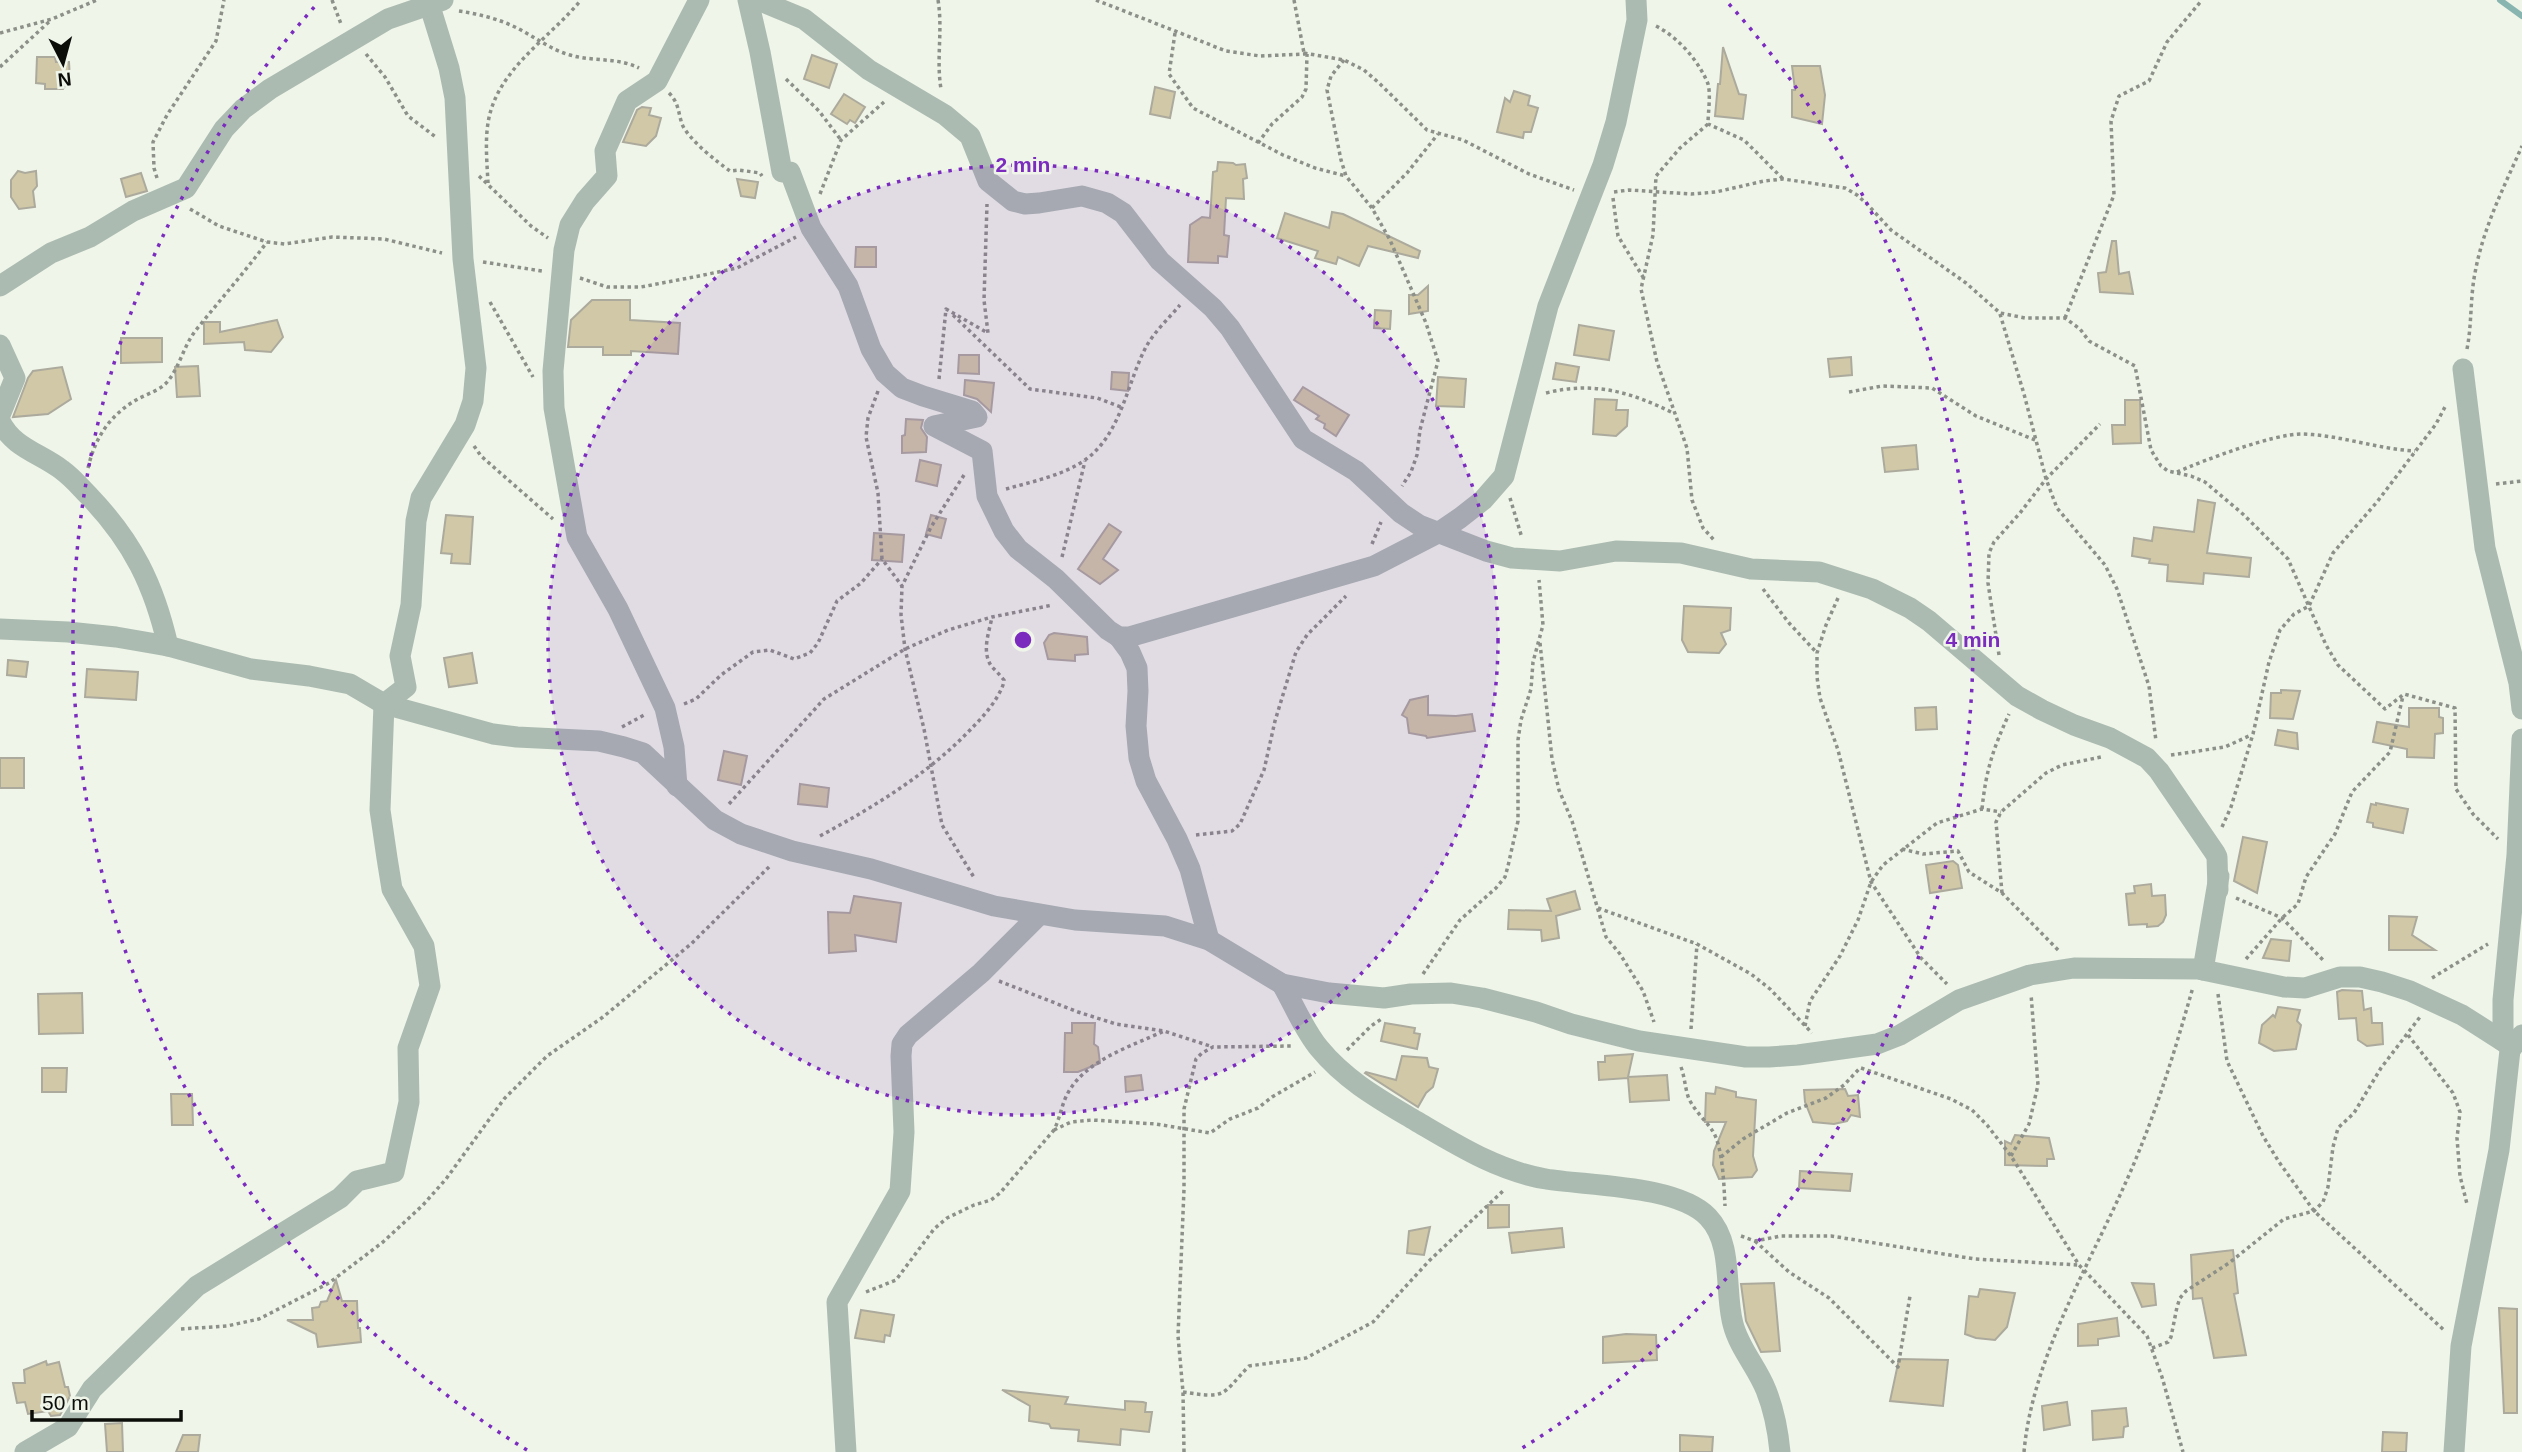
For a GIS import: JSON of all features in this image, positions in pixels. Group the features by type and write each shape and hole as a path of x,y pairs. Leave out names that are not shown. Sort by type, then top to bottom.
{"street":[{"path":"677,786 674,747 665,708 618,609 576,537 554,408 554,359 564,250 570,225 585,201 607,176 605,151 627,101 657,81 699,0"},
{"path":"748,0 782,172 790,172 811,228 848,286 871,349 886,373 902,388 972,411 977,417 934,426 982,451 986,496 998,522 1018,549 1056,579 1108,630 1119,636 1130,652 1136,668 1138,691 1136,726 1139,758 1146,781 1190,869 1209,940"},
{"path":"758,0 804,19 869,71 944,115 970,136 988,181 1013,201 1025,204 1082,196 1107,203 1123,214 1160,261 1213,308 1230,328 1303,439 1356,471 1419,525 1486,551 1513,558 1560,561 1616,551 1681,553 1751,569 1819,572 1872,589 1910,608 2010,689 2074,725 2110,738 2159,763 2215,853 2218,890 2210,971"},
{"path":"0,286 51,253 90,237 133,211 186,188 224,129 243,109 270,89 388,19 435,2 455,98 463,259 476,368 473,401 465,425 421,498 416,521 411,605 400,656 405,687 384,704 380,810 387,859 392,889 424,946 430,986 408,1048 409,1102 394,1172 357,1181 340,1199 197,1286 92,1389 68,1427 25,1452"},
{"path":"1119,636 1138,635 1374,566 1438,533 1483,500 1504,476 1548,306 1616,122 1637,10"},
{"path":"0,345 15,378 0,415"},
{"path":"2463,369 2485,548 2519,683 2522,709"},
{"path":"0,421 21,446 59,467 76,481 112,521 135,552 152,590 168,646"},
{"path":"0,629 68,632 168,646 251,669 350,684 384,704 493,734 599,741 643,753 715,820 741,834 792,851 872,869 994,906 1039,915 1165,926 1209,940 1282,984 1360,997 1451,993 1482,998 1605,1033 1746,1057 1769,1057 1877,1044 1900,1035 1959,1000 2031,975 2074,968 2210,971 2284,987 2305,988 2340,977 2360,977 2410,991 2462,1014 2512,1041"},
{"path":"2454,1452 2461,1346 2499,1150 2512,1041 2503,1000 2516,855 2522,739"},
{"path":"846,1452 837,1302 900,1191 904,1132 902,1044 908,1035 981,973 1039,915"},
{"path":"1282,984 1325,1054 1354,1084 1483,1158 1521,1174 1626,1189 1684,1201 1698,1208 1710,1219 1721,1230 1733,1323 1740,1342 1766,1390 1777,1426 1780,1452"}],"path":[{"path":"0,33 52,19 97,0"},
{"path":"224,0 216,41 167,115 153,142 154,168 163,198 189,208 219,226 267,242 285,244 332,237 384,239 463,259 562,274 607,287 641,286 737,268 811,228 824,181 841,140 900,89"},
{"path":"332,0 338,19 351,40 385,77 408,116 488,183 531,226 564,250"},
{"path":"488,183 488,122 505,79 581,0"},
{"path":"938,0 941,48 938,72 944,115"},
{"path":"1096,0 1226,51 1244,55 1305,54 1343,60 1364,70 1427,130 1463,140 1529,174 1590,197"},
{"path":"1258,143 1272,124 1302,97 1306,89 1305,54 1294,0"},
{"path":"2065,318 2114,195 2111,121 2119,96 2149,81 2167,42 2202,0"},
{"path":"435,2 452,10 480,15 516,28 573,56 631,64 657,81 677,101 683,126 693,140 730,171 760,173 765,180"},
{"path":"1637,10 1686,50 1708,86 1708,124 1669,159 1656,176 1653,235 1643,277 1642,302 1657,362 1687,448 1696,516 1717,543"},
{"path":"0,67 52,19"},
{"path":"1175,33 1168,74 1193,108 1258,143 1315,168 1346,176"},
{"path":"1343,60 1331,76 1327,90 1346,176 1372,208 1390,240 1426,323 1438,361 1411,472 1401,488 1388,501 1360,570"},
{"path":"786,78 819,111 841,140"},
{"path":"1708,124 1744,140 1783,179"},
{"path":"1372,208 1407,173 1438,134"},
{"path":"2215,853 2253,734 2269,662 2280,630 2294,614 2309,606 2333,553 2377,502 2435,424 2463,369 2472,326 2475,274 2491,216 2522,146"},
{"path":"1643,277 1618,236 1613,192 1691,194 1783,179 1845,188 1857,195 1891,230 1966,283 2000,313 2025,318 2065,318 2080,328 2090,341 2135,366 2151,450 2161,466 2205,482 2244,515 2288,559 2326,645 2350,679 2385,709 2404,694"},
{"path":"946,309 988,333 984,274 988,181"},
{"path":"84,491 91,455 106,424 119,411 167,382 194,332 242,277 267,242"},
{"path":"986,496 1070,469 1085,461 1114,428 1147,345 1192,289"},
{"path":"487,294 535,382"},
{"path":"938,387 946,309"},
{"path":"946,309 1030,389 1097,398 1121,407"},
{"path":"2000,313 2046,479 2057,508 2105,565 2117,589 2149,686 2159,763 2225,747 2253,734"},
{"path":"886,373 868,418 866,437 880,509 881,559 902,586"},
{"path":"1849,392 1882,386 1931,388 1976,416 2035,440"},
{"path":"1525,398 1579,388 1623,391 1675,414"},
{"path":"1982,809 1985,777 2010,689 1988,583 1989,553 1994,542 2046,479 2100,424"},
{"path":"465,425 469,440 481,456 576,537"},
{"path":"2176,473 2289,434 2322,436 2388,449 2415,451"},
{"path":"982,451 951,493 918,551 902,586 901,615 905,649 924,729 942,825 963,863 994,906"},
{"path":"1056,579 1085,461"},
{"path":"1504,476 1515,519 1541,587 1543,606 1540,641 1552,760 1559,790 1572,821 1606,937 1643,991 1662,1044 1679,1064 1689,1099 1718,1142 1724,1194 1721,1230 1755,1241 1789,1272 1829,1298 1898,1367 1910,1296"},
{"path":"2479,486 2522,481"},
{"path":"599,741 637,717 696,699 721,675 753,652 770,650 793,659 810,653 818,643 837,601 861,583 881,559"},
{"path":"1751,569 1771,601 1817,653"},
{"path":"1846,581 1826,625 1817,653 1820,698 1838,750 1871,882 1921,958 1959,1000"},
{"path":"1177,839 1232,831 1240,824 1264,770 1296,652 1307,635 1347,595"},
{"path":"715,820 824,699 905,649 948,630 992,617 1079,600"},
{"path":"151,1332 227,1326 260,1319 329,1283 383,1241 446,1180 504,1099 547,1056 603,1017 691,944 773,863 871,808 930,768 980,719 1002,690 1004,680 991,666 987,655 986,646 992,617"},
{"path":"1411,994 1460,920 1505,877 1518,821 1518,740 1531,689 1533,662 1540,641"},
{"path":"2404,694 2455,708 2456,789 2473,814 2516,855"},
{"path":"2024,1452 2036,1387 2084,1272 2150,1127 2210,971 2251,955 2282,918 2298,904 2306,877 2335,834 2352,792 2390,752 2404,694"},
{"path":"2002,893 1996,822 2001,812 2046,773 2062,765 2102,757"},
{"path":"1805,1027 1810,1001 1840,956 1871,882 1884,865 1937,823 1982,809 2001,812"},
{"path":"1902,849 1923,855 1958,850 1969,872 2002,893 2074,968"},
{"path":"2218,890 2282,918 2340,977"},
{"path":"1598,908 1698,944 1751,974 1770,989 1805,1027 1834,1050"},
{"path":"2410,991 2509,930"},
{"path":"1690,1048 1698,944"},
{"path":"2210,971 2225,1052 2234,1079 2263,1136 2314,1211 2461,1346"},
{"path":"981,973 1077,1012 1116,1024 1164,1031 1213,1047 1293,1046 1325,1054 1349,1049 1371,1026 1387,1015"},
{"path":"2011,1156 2029,1124 2038,1086 2031,975"},
{"path":"2152,1348 2168,1342 2171,1337 2177,1307 2186,1291 2229,1263 2284,1219 2314,1211 2323,1202 2338,1128 2354,1113 2381,1068 2408,1035 2431,1000"},
{"path":"837,1302 896,1280 934,1229 947,1218 991,1200 1022,1170 1054,1130 1066,1098 1078,1080 1101,1060 1164,1031"},
{"path":"2408,1035 2453,1093 2460,1112 2460,1177 2469,1213"},
{"path":"1720,1158 1744,1139 1787,1113 1826,1098 1844,1085 1877,1044"},
{"path":"1184,1452 1184,1392 1178,1336 1183,1230 1184,1108 1192,1068 1202,1053 1213,1047"},
{"path":"1054,1130 1071,1122 1092,1121 1184,1128 1209,1133 1230,1119 1258,1108 1325,1054"},
{"path":"1860,1068 1951,1099 1972,1110 1987,1125 2011,1156 2084,1272 2147,1336 2183,1452"},
{"path":"1184,1392 1218,1395 1229,1390 1250,1366 1307,1358 1373,1322 1422,1269 1521,1174"},
{"path":"1755,1241 1781,1236 1831,1236 1975,1259 2079,1265"}],"building":[{"path":"1723,47 1739,94 1746,95 1743,119 1715,116"},
{"path":"812,55 837,64 829,88 804,79"},
{"path":"37,57 55,57 56,62 69,62 70,79 63,89 45,89 45,84 36,83"},
{"path":"1792,66 1820,66 1825,95 1822,124 1792,117 1792,90 1795,90"},
{"path":"1155,87 1175,92 1170,118 1150,114"},
{"path":"1514,91 1530,96 1528,105 1538,108 1531,132 1524,132 1523,138 1497,132 1505,98 1510,102"},
{"path":"844,94 865,107 855,123 850,120 847,124 831,114"},
{"path":"642,107 651,108 649,115 661,118 656,136 646,146 623,142 637,110"},
{"path":"1218,162 1245,164 1247,178 1243,179 1244,199 1226,198 1224,235 1229,236 1227,257 1218,256 1218,263 1188,262 1190,225 1202,217 1210,218 1213,172 1217,171"},
{"path":"18,171 36,171 37,186 33,191 35,207 19,209 11,197 11,180"},
{"path":"141,173 147,191 126,197 121,179"},
{"path":"737,179 758,182 755,198 741,196"},
{"path":"1332,212 1343,214 1420,251 1418,258 1368,246 1359,266 1338,257 1336,264 1315,258 1318,251 1277,238 1285,213 1329,228"},
{"path":"2112,241 2116,241 2119,274 2129,272 2133,294 2100,292 2098,273 2106,272"},
{"path":"856,247 876,247 876,267 855,267"},
{"path":"1428,286 1428,311 1409,314 1409,295 1418,295"},
{"path":"592,300 630,300 630,320 680,323 678,354 631,351 631,355 603,355 603,347 568,347 571,320"},
{"path":"1375,310 1391,311 1390,329 1374,328"},
{"path":"277,320 283,337 271,352 245,350 244,342 204,344 204,322 220,322 220,332"},
{"path":"1579,325 1614,331 1609,360 1574,355"},
{"path":"121,338 162,338 162,362 121,363"},
{"path":"959,355 979,355 979,374 958,373"},
{"path":"1851,357 1852,375 1830,377 1828,359"},
{"path":"1556,363 1579,367 1576,382 1553,379"},
{"path":"198,366 200,396 177,397 175,367"},
{"path":"62,367 71,399 48,414 13,417 33,371"},
{"path":"1112,372 1129,373 1128,391 1111,389"},
{"path":"1438,377 1466,379 1464,407 1436,406"},
{"path":"965,380 994,383 991,412 977,399 964,395"},
{"path":"1303,387 1349,415 1336,436 1316,419 1319,416 1294,400"},
{"path":"1595,399 1617,400 1616,410 1628,410 1627,426 1616,436 1593,434"},
{"path":"2125,400 2140,400 2141,443 2113,444 2112,425 2125,425"},
{"path":"906,419 923,420 921,428 927,437 926,452 902,453"},
{"path":"1916,445 1918,469 1885,472 1882,448"},
{"path":"920,460 941,465 937,486 916,481"},
{"path":"2198,500 2215,503 2207,553 2251,558 2249,577 2204,573 2203,584 2167,581 2168,565 2149,563 2150,559 2132,556 2134,538 2152,541 2154,527 2194,532"},
{"path":"446,515 473,517 470,564 451,563 452,554 441,553"},
{"path":"931,515 946,519 941,538 926,534"},
{"path":"1109,524 1121,532 1103,559 1118,570 1100,584 1078,569"},
{"path":"874,533 904,535 902,562 872,560"},
{"path":"1684,606 1731,608 1730,630 1721,633 1726,644 1719,653 1688,652 1682,640"},
{"path":"1054,633 1087,637 1088,654 1075,655 1075,661 1048,659 1044,643 1049,635"},
{"path":"472,653 477,683 449,687 444,658"},
{"path":"8,660 28,662 26,677 7,675"},
{"path":"87,669 138,672 136,700 85,697"},
{"path":"2281,690 2300,691 2293,719 2270,718 2271,693 2281,693"},
{"path":"1428,696 1428,715 1472,714 1475,731 1427,738 1409,733 1407,718 1402,715 1410,700"},
{"path":"1936,707 1937,729 1916,730 1915,708"},
{"path":"2409,708 2439,708 2439,717 2443,718 2443,733 2435,734 2434,758 2407,757 2407,749 2373,742 2377,722 2409,727"},
{"path":"2278,730 2297,733 2298,749 2275,745"},
{"path":"724,751 747,756 741,785 718,780"},
{"path":"0,758 24,758 24,788 0,788"},
{"path":"800,784 829,788 827,807 798,804"},
{"path":"2371,804 2408,809 2403,833 2373,827 2373,823 2367,822"},
{"path":"2243,837 2267,842 2257,893 2234,881"},
{"path":"1953,861 1958,865 1962,888 1930,893 1926,865"},
{"path":"2151,884 2152,896 2165,895 2166,915 2163,922 2158,926 2147,927 2147,924 2129,925 2126,894 2135,893 2134,886"},
{"path":"1575,891 1580,909 1556,916 1559,938 1542,941 1541,930 1508,929 1509,910 1551,911 1547,899"},
{"path":"854,896 901,903 896,942 855,935 856,951 829,953 828,912 850,913"},
{"path":"2389,916 2417,917 2412,935 2435,950 2389,950"},
{"path":"2271,939 2291,941 2289,961 2263,958"},
{"path":"2362,991 2364,1010 2371,1008 2372,1023 2382,1023 2383,1044 2367,1046 2358,1040 2356,1018 2339,1019 2337,992"},
{"path":"82,993 83,1033 39,1034 38,994"},
{"path":"2278,1007 2300,1010 2297,1021 2301,1025 2296,1049 2274,1051 2259,1043 2262,1025 2273,1015 2275,1017"},
{"path":"1072,1023 1095,1023 1094,1044 1098,1047 1100,1063 1078,1072 1064,1072 1065,1033 1072,1033"},
{"path":"1385,1023 1415,1028 1414,1033 1420,1034 1417,1049 1381,1041"},
{"path":"1633,1054 1628,1077 1667,1075 1669,1100 1630,1102 1628,1078 1599,1080 1598,1062 1605,1062 1605,1056"},
{"path":"1402,1056 1427,1058 1429,1067 1438,1069 1433,1087 1418,1107 1365,1073 1396,1080"},
{"path":"42,1068 67,1068 66,1092 42,1092"},
{"path":"1141,1075 1143,1090 1126,1092 1125,1077"},
{"path":"1716,1087 1736,1092 1736,1097 1756,1100 1753,1156 1757,1170 1752,1177 1719,1179 1713,1165 1714,1151 1726,1122 1705,1122 1706,1093 1715,1094"},
{"path":"1845,1089 1848,1096 1858,1095 1860,1117 1851,1115 1847,1121 1834,1124 1813,1122 1805,1102 1804,1090"},
{"path":"171,1094 192,1094 193,1125 172,1125"},
{"path":"2015,1135 2049,1138 2054,1159 2047,1159 2047,1166 2005,1165 2005,1141 2011,1144"},
{"path":"1800,1171 1852,1174 1850,1191 1799,1188"},
{"path":"1488,1205 1509,1205 1509,1227 1488,1228"},
{"path":"1430,1227 1424,1255 1407,1253 1409,1231"},
{"path":"1562,1228 1564,1247 1512,1253 1509,1233"},
{"path":"2233,1250 2238,1293 2234,1294 2246,1355 2214,1358 2202,1298 2193,1299 2191,1255"},
{"path":"336,1280 342,1301 357,1301 361,1342 318,1347 316,1334 287,1320 313,1320 312,1308 327,1301"},
{"path":"1774,1283 1780,1351 1761,1352 1746,1321 1741,1284"},
{"path":"2132,1283 2154,1284 2156,1305 2142,1307"},
{"path":"1980,1289 2015,1293 2007,1327 1995,1340 1965,1334 1969,1296 1978,1297"},
{"path":"2499,1308 2517,1309 2517,1413 2504,1413"},
{"path":"861,1310 894,1315 890,1336 885,1335 884,1342 855,1338"},
{"path":"2117,1318 2119,1336 2098,1339 2098,1345 2078,1346 2078,1324"},
{"path":"1626,1334 1656,1335 1657,1360 1603,1363 1603,1337"},
{"path":"1899,1359 1948,1360 1943,1406 1890,1401"},
{"path":"46,1361 47,1365 59,1362 70,1396 60,1415 51,1416 48,1411 28,1414 25,1402 17,1403 13,1383 25,1383 24,1370"},
{"path":"1002,1390 1068,1397 1065,1404 1125,1410 1125,1401 1143,1402 1146,1403 1145,1412 1152,1412 1149,1432 1121,1429 1120,1445 1078,1441 1079,1430 1051,1428 1049,1424 1029,1421 1030,1406"},
{"path":"2067,1402 2070,1425 2044,1430 2042,1406"},
{"path":"2126,1408 2128,1426 2124,1427 2123,1437 2093,1440 2092,1411"},
{"path":"122,1423 123,1452 107,1452 105,1424"},
{"path":"2383,1432 2407,1433 2406,1452 2382,1452"},
{"path":"183,1435 200,1435 198,1452 176,1452"},
{"path":"1680,1435 1713,1437 1712,1452 1680,1452"}],"waterway":[{"path":"2500,0 2522,16"}]}
